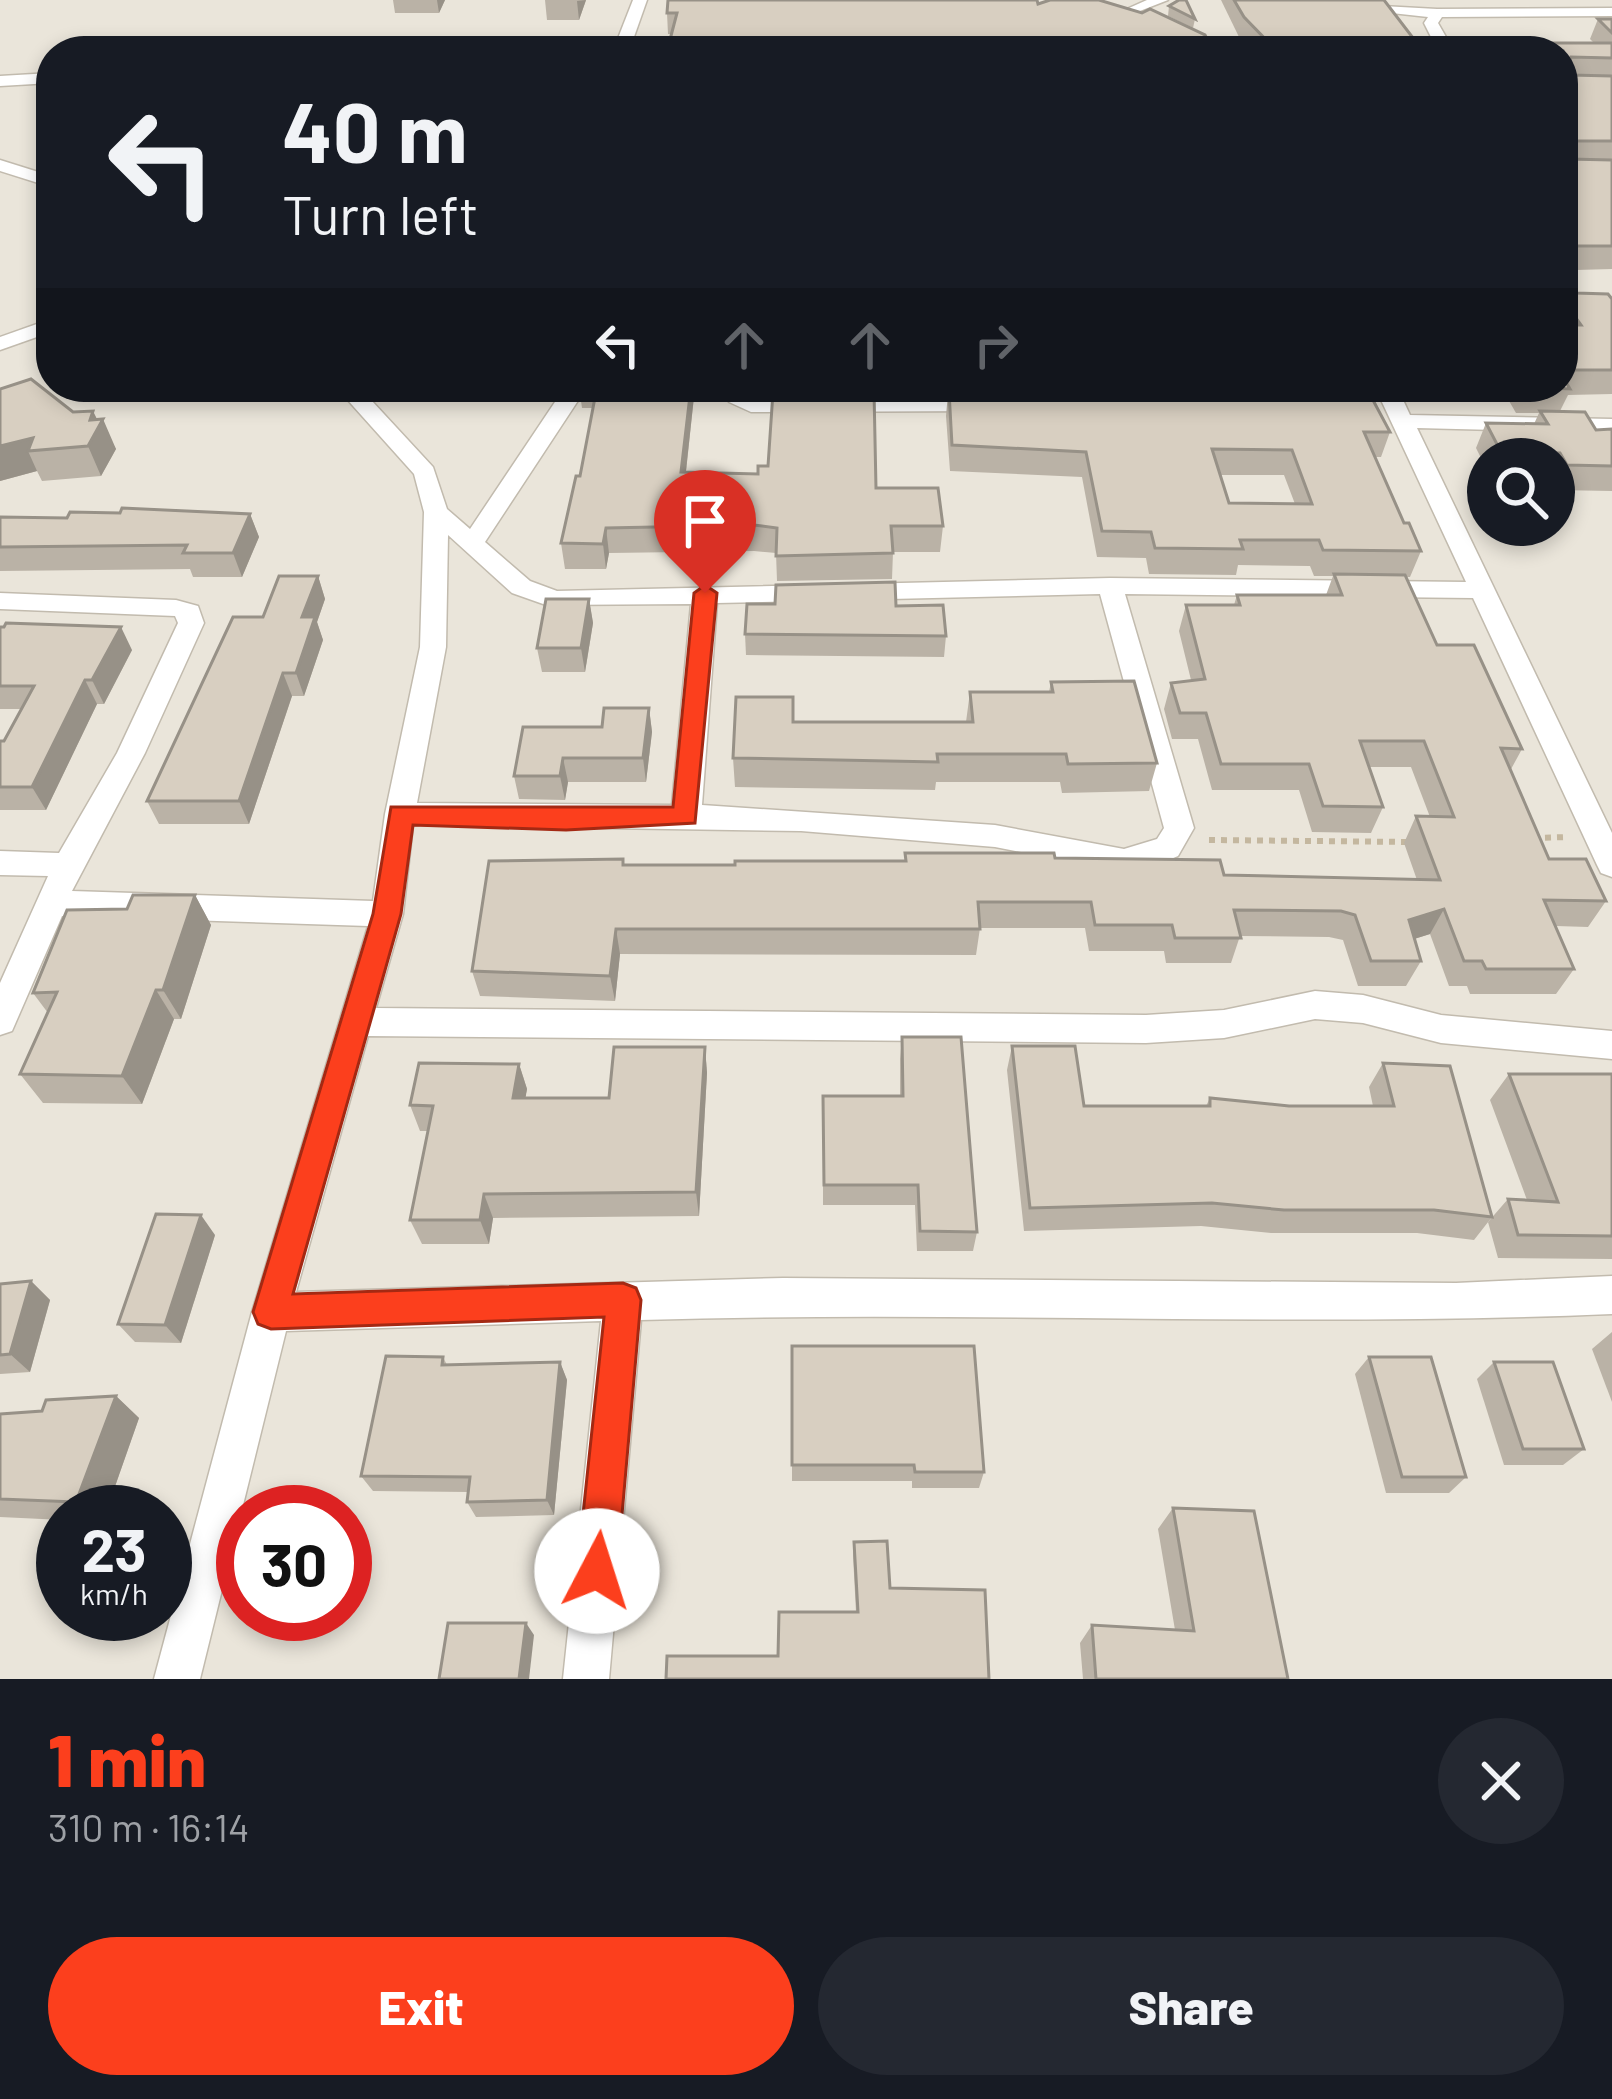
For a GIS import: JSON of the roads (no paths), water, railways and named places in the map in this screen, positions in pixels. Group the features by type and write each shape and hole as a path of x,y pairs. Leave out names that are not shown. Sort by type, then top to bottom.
{"street":[{"path":"627,36 640,0"},
{"path":"1280,0 1437,13 1612,12"},
{"path":"1124,6 1156,2"},
{"path":"1124,6 1157,23"},
{"path":"1435,36 1431,23 1437,13"},
{"path":"0,81 36,79"},
{"path":"0,165 36,177"},
{"path":"0,344 36,331"},
{"path":"177,1679 271,1312 387,914 400,814 433,646 436,512 425,472 361,402"},
{"path":"471,545 566,402"},
{"path":"745,402 1009,404"},
{"path":"1393,402 1612,865"},
{"path":"1402,422 1612,426"},
{"path":"436,512 521,587 555,599 1110,586 1481,590"},
{"path":"400,814 566,820 686,816 1001,837 1098,860 1146,857 1175,840 1179,828 1110,586"},
{"path":"686,816 705,593"},
{"path":"0,601 176,608 189,612 191,623 131,753 68,865 0,1021"},
{"path":"0,863 68,865"},
{"path":"53,903 387,914"},
{"path":"356,1022 1146,1029 1224,1024 1315,1004 1441,1029 1612,1045"},
{"path":"271,1312 623,1300 1162,1297 1456,1302 1612,1295"},
{"path":"586,1679 623,1300"}]}
